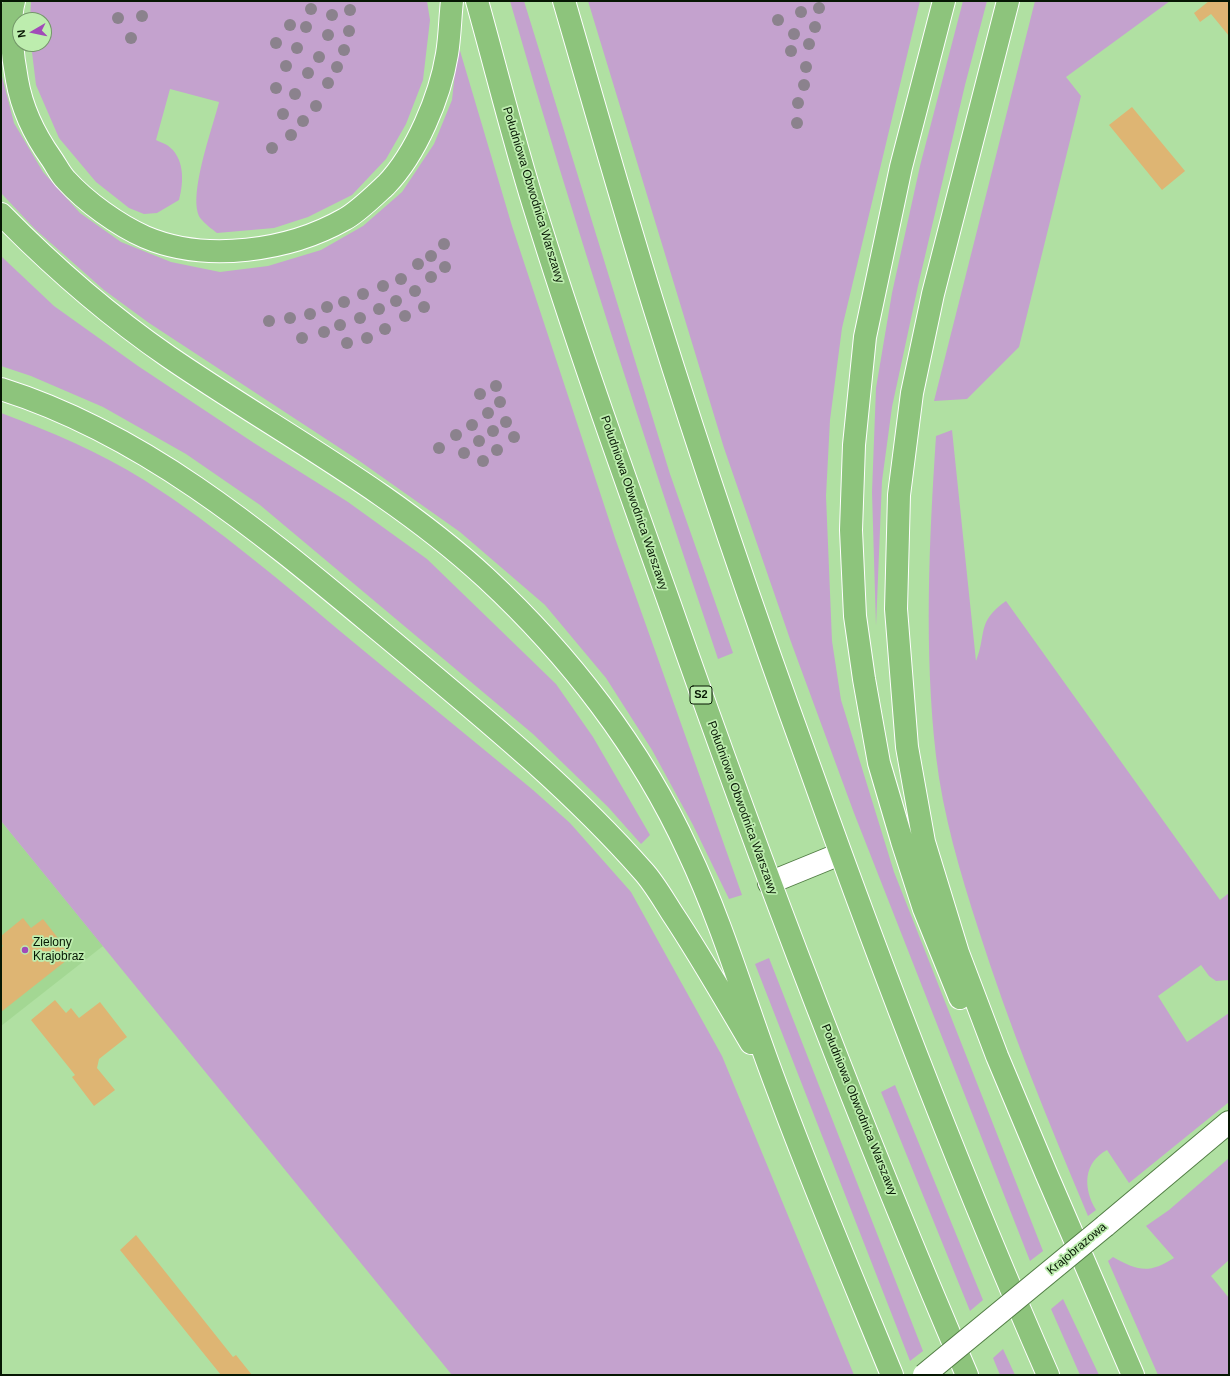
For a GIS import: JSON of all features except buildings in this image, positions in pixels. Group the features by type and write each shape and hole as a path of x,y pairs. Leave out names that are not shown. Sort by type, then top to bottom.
{"highway":[{"path":"14,1 13,56 20,93 36,137 66,180 103,213 146,237 199,250 243,251 298,241 346,218 386,184 417,142 435,98 447,54 452,1"},
{"name":"Południowa Obwodnica Warszawy","path":"477,1 533,204 587,370 722,756 769,883 854,1100 967,1375"},
{"path":"564,1 655,310 721,516 840,854 925,1079 977,1210 1048,1375"},
{"path":"944,1 901,167 865,337 854,445 852,530 855,616 864,679 880,763 902,841 924,909 963,1006 1046,1173"},
{"path":"1008,1 933,294 912,393 900,494 896,609 907,747 924,842 958,953 997,1056 1133,1375"},
{"path":"1,214 46,260 106,311 168,357 408,514 484,576 540,630 594,696 643,767 688,850 729,950 778,1092 892,1375"},
{"path":"1,389 31,398 113,435 193,484 302,566 507,737 574,798 645,872 702,958 778,1092"}],"street":[{"path":"769,883 840,854"},
{"name":"Krajobrazowa","path":"924,1375 1106,1226 1229,1122"}],"shaded area":[{"path":"31,1 427,1 430,20 423,80 406,124 386,159 352,195 308,217 274,228 217,233 201,219 197,210 197,196 202,163 219,102 170,89 156,140 167,145 173,150 180,163 182,170 182,186 179,200 157,213 144,214 129,208 96,182 59,138 36,85 32,52 52,52 52,12 30,12"},
{"path":"510,1 524,1 670,474 733,653 718,659 584,249"},
{"path":"588,1 920,1 842,328 830,420 826,496 832,641 841,700 894,872 1043,1251 1030,1261 854,813 791,642 724,448"},
{"path":"963,1 987,1 965,85 918,286 892,407 882,481 876,626 872,492 876,388 892,293 920,166"},
{"path":"1035,1 1170,1 1066,77 1081,96 1019,347 967,399 934,401"},
{"path":"458,44 512,226 615,538 742,895 729,899 693,825 652,750 606,678 545,605 460,532 358,460 149,323 104,290 35,229 1,193 1,72 14,123 43,172 80,213 121,242 171,262 220,272 268,266 321,250 363,226 402,192 434,144 452,100"},
{"path":"1,256 54,306 138,366 254,443 348,502 427,559 556,684 593,737 650,835 641,844 608,807 533,734 260,505 186,454 103,407 31,376 1,366"},
{"path":"1,413 38,427 110,460 144,480 198,517 276,578 533,790 570,823 631,892 722,1056 854,1375 452,1375 1,821"},
{"path":"952,430 976,661 986,622 990,615 1006,601 1220,900 1229,893 1229,980 1216,981 1209,976 1201,965 1158,996 1187,1042 1229,1013 1229,1102 1129,1183 1107,1150 1099,1155 1093,1162 1088,1177 1087,1185 1096,1210 1088,1216 1058,1145 990,965 959,865 939,778 932,716 930,676 929,596 931,516 936,436"},
{"path":"1,821 103,946 1,1026"},
{"path":"769,958 923,1351 910,1361 755,964"},
{"path":"895,1085 983,1300 970,1311 881,1092"},
{"path":"1229,1158 1229,1260 1211,1276 1229,1298 1229,1375 1158,1375 1108,1261 1113,1257 1137,1268 1144,1269 1157,1267 1174,1258 1146,1226 1169,1210"},
{"path":"1063,1299 1099,1375 1080,1375 1051,1309"},
{"path":"1003,1349 1015,1375 1000,1375 993,1358"}],"place":[{"name":"Zielony Krajobraz","path":"25,950"}]}
